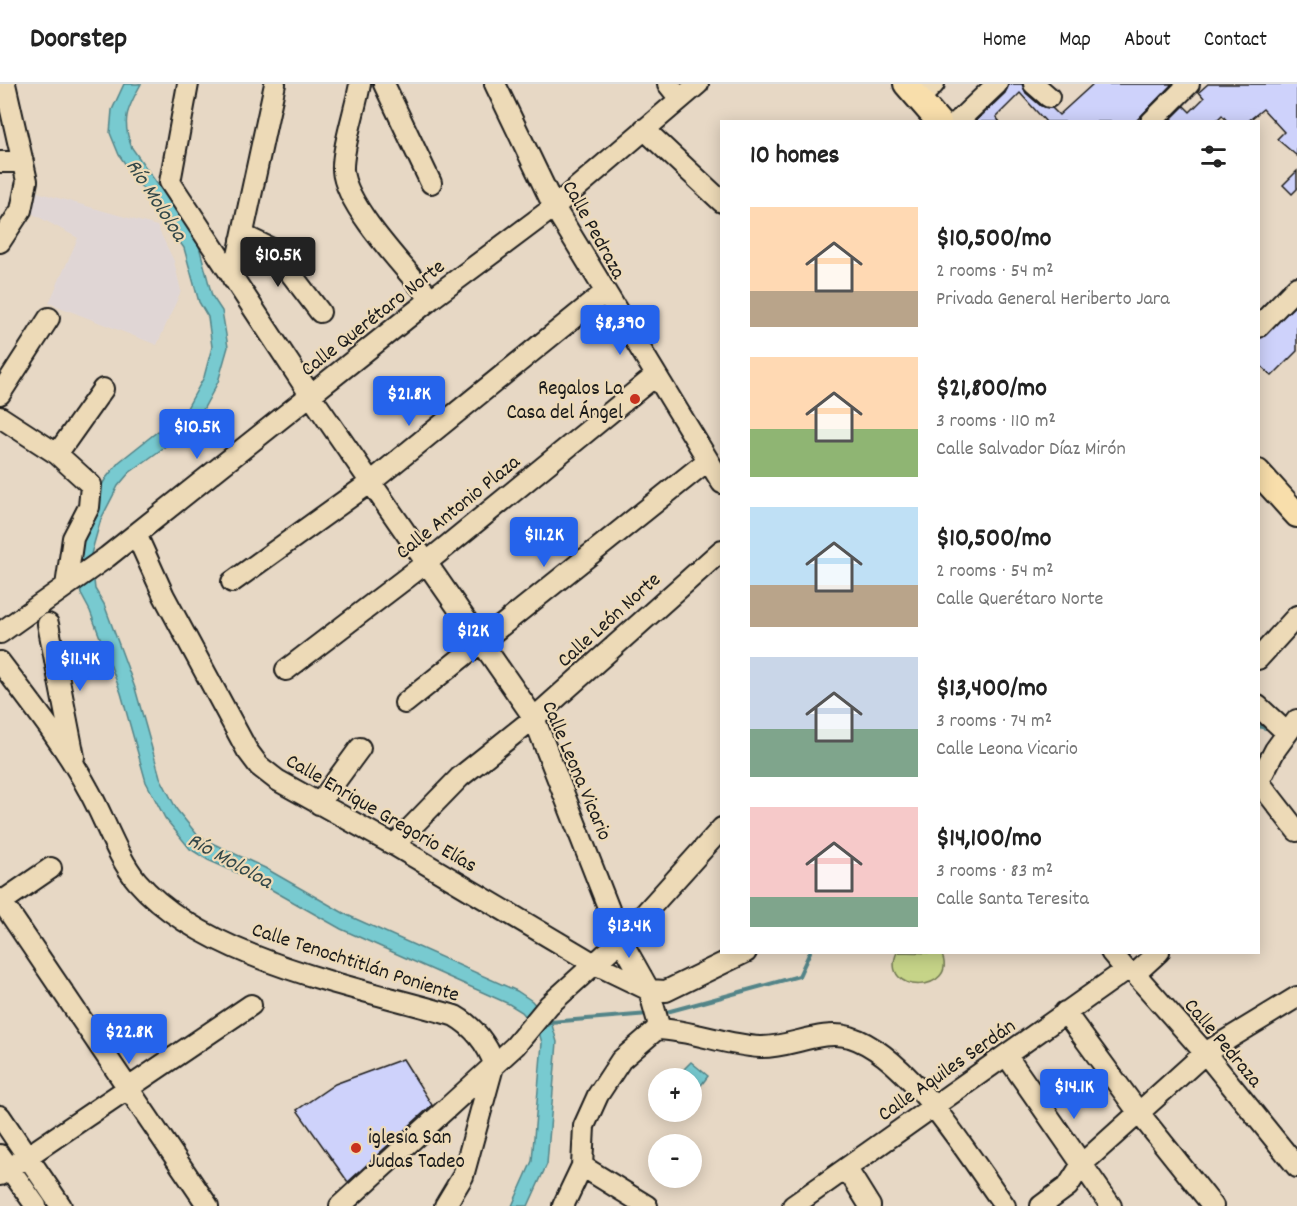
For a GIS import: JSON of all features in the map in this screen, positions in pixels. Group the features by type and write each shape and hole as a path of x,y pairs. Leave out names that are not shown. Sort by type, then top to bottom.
{"main road":[{"path":"920,89 938,120"},
{"path":"1260,474 1297,515"}],"street":[{"path":"0,242 21,210 27,181 5,84"},
{"name":"Calle Leona Vicario","path":"188,84 170,182 311,396 534,718 621,940 654,1011"},
{"path":"232,279 275,84"},
{"path":"360,84 343,168 345,185 356,206 431,299"},
{"path":"384,84 431,183"},
{"name":"Calle Pedraza","path":"495,84 554,207 604,293 720,480"},
{"name":"Calle Querétaro Norte","path":"0,633 107,557 431,299 554,207 644,129 674,92 698,84"},
{"path":"959,120 997,84"},
{"path":"1153,120 1189,84"},
{"path":"644,129 720,200"},
{"path":"0,162 23,162"},
{"path":"241,240 249,238 272,249 320,312"},
{"path":"1260,325 1297,287"},
{"path":"232,582 371,482 604,293"},
{"path":"0,394 49,318"},
{"name":"Calle Antonio Plaza","path":"286,670 426,563 655,376"},
{"path":"57,454 103,389"},
{"path":"0,417 57,454 91,485 89,507 74,537 69,584"},
{"path":"405,703 707,460"},
{"name":"Calle Enrique Gregorio Elías","path":"136,534 164,596 247,750 259,766 277,780 394,845 593,963 654,1011"},
{"name":"Calle León Norte","path":"394,845 460,777 534,718 720,552"},
{"path":"1260,657 1297,616"},
{"path":"48,624 75,766"},
{"name":"Calle Tenochtitlán Poniente","path":"0,662 75,766 135,878 166,910 213,937 282,966 334,984 454,1016 475,1030 489,1050 494,1063"},
{"path":"1260,707 1286,725 1260,781"},
{"path":"319,804 360,748"},
{"path":"1260,784 1297,831"},
{"path":"340,1206 514,1046 549,1005 621,940 720,830"},
{"path":"51,868 1,901 208,1206"},
{"path":"562,1206 582,1166 584,1126 598,1095 666,991 742,954"},
{"name":"Calle Pedraza","path":"1113,954 1205,1053 1297,1167"},
{"name":"Calle Aquiles Serdán","path":"793,1206 1065,1012 1156,954"},
{"path":"1041,1206 1068,1186 1082,1164 1205,1053 1297,997"},
{"path":"36,1206 3,1166 28,1156 251,1005"},
{"path":"654,1011 691,1032 738,1045 776,1047 832,1035 849,1037 871,1048 900,1068 933,1106 1005,1206"},
{"path":"1065,1012 1139,1113 1213,1206"},
{"path":"1006,1055 1112,1206"},
{"path":"445,1206 463,1176 494,1063"},
{"path":"0,1116 61,1206"},
{"path":"582,1166 647,1206"},
{"path":"847,1169 870,1206"}],"shaded area":[{"path":"37,192 157,226 174,261 181,291 157,345 49,303 78,238 31,213"}],"green space":[{"path":"897,954 941,954 944,966 940,976 931,982 919,984 908,983 899,977 894,967"}],"water":[{"name":"Río Mololoa","path":"124,84 141,84 129,108 126,122 132,148 198,242 212,296 222,311 228,347 218,382 199,417 173,441 129,473 118,486 101,519 91,554 95,589 104,604 135,688 160,777 177,810 199,837 265,868 347,915 517,991 532,1001 552,1025 557,1042 547,1164 528,1206 512,1206 532,1161 542,1043 539,1032 522,1012 509,1004 341,929 258,882 208,860 190,849 165,818 146,782 121,693 90,611 81,594 75,553 96,495 106,478 119,462 187,408 204,377 212,347 208,317 199,302 184,248 119,155 110,133 112,110"},
{"path":"691,1062 698,1068 685,1068"},
{"path":"702,1071 708,1076 702,1084"}],"building":[{"path":"1009,84 1022,84 1026,93 1041,106 1052,108 1059,115 1093,84 1172,84 1137,120 1044,120 1020,93 996,117 998,120 977,120 1005,93"},
{"path":"1208,84 1297,84 1297,156 1277,139 1284,132 1263,109 1249,120 1226,120 1222,115 1217,120 1170,120 1184,106 1190,112 1204,98 1199,92"},
{"path":"1297,171 1297,189 1292,194 1283,185"},
{"path":"1297,304 1297,351 1272,376 1260,365 1260,338"},
{"name":"iglesia San Judas Tadeo","path":"403,1059 432,1105 348,1182 297,1110 335,1084"}],"waterway":[{"path":"1260,726 1266,728"},
{"path":"663,1013 799,976 809,954"},
{"path":"547,1025 550,1022 649,1014"}],"place":[{"name":"Regalos La Casa del Ángel","path":"635,399"},
{"name":"iglesia San Judas Tadeo","path":"356,1148"}]}
